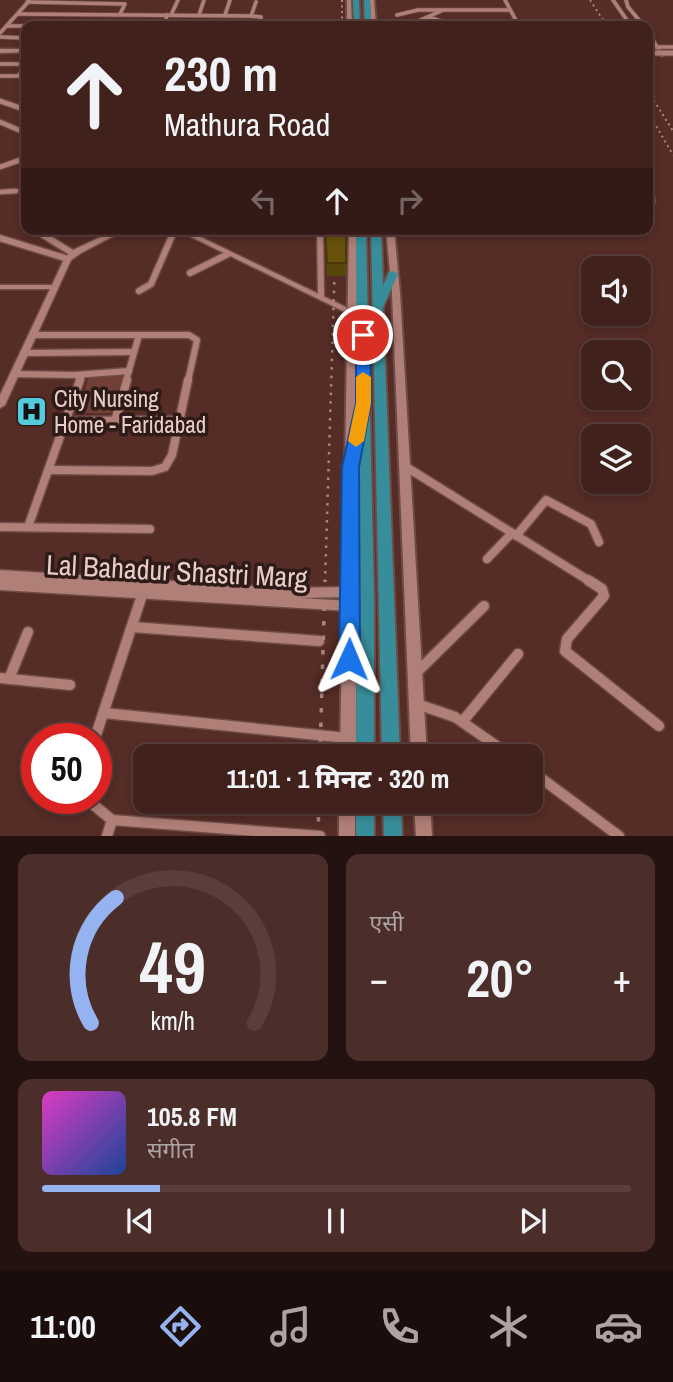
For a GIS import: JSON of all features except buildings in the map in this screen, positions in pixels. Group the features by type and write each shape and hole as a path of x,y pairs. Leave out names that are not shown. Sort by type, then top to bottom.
{"highway":[{"path":"356,0 357,21"},
{"path":"368,21 369,0"},
{"path":"361,235 365,744"},
{"path":"376,235 391,744"},
{"path":"378,309 393,274"},
{"path":"350,467 364,403"},
{"path":"365,814 365,836"},
{"path":"392,814 393,836"}],"main road":[{"path":"349,0 350,21"},
{"path":"369,0 373,21"},
{"path":"348,744 353,235"},
{"path":"390,235 396,293 418,744"},
{"path":"346,836 347,814"},
{"path":"423,814 424,836"}],"street":[{"path":"165,21 178,0"},
{"path":"199,15 204,0"},
{"path":"450,0 453,10"},
{"path":"505,0 516,21"},
{"path":"612,0 627,21"},
{"path":"626,0 628,7 640,21"},
{"path":"0,35 28,1 102,1 125,4 120,14"},
{"path":"225,15 230,1"},
{"path":"251,16 257,2"},
{"path":"397,15 412,10 509,10"},
{"path":"418,21 444,10"},
{"path":"18,14 233,15 261,17 261,21"},
{"path":"73,21 78,14"},
{"path":"145,21 147,15"},
{"path":"231,21 233,15"},
{"path":"427,17 440,21"},
{"path":"7,26 21,26"},
{"path":"0,35 21,37"},
{"path":"653,40 662,55"},
{"path":"653,49 657,47 673,52"},
{"path":"0,51 21,51"},
{"path":"653,51 673,52"},
{"path":"653,52 662,55 673,52"},
{"path":"0,64 21,66"},
{"path":"0,76 18,76 21,72"},
{"path":"0,101 21,108"},
{"path":"0,122 21,131"},
{"path":"0,167 21,160"},
{"path":"0,192 16,191"},
{"path":"43,235 71,256"},
{"path":"0,405 71,256 112,235"},
{"path":"139,291 151,284 174,235"},
{"path":"189,235 282,280 321,295 352,312"},
{"path":"320,235 321,295"},
{"path":"0,238 71,256"},
{"path":"190,273 228,254"},
{"path":"0,287 54,287"},
{"path":"32,335 197,337 169,463 160,470 49,470"},
{"path":"116,421 139,335"},
{"path":"24,353 134,352"},
{"path":"14,374 75,375 129,371"},
{"path":"28,527 82,380 75,375"},
{"path":"67,421 180,421"},
{"path":"403,465 602,589 604,596 567,639 565,651 659,726"},
{"path":"487,559 514,535 541,502 546,500 591,524 599,542"},
{"path":"0,527 150,529"},
{"path":"0,575 144,589 349,592"},
{"name":"Lal Bahadur Shastri Marg","path":"0,585 144,589 350,606"},
{"path":"100,723 144,589"},
{"path":"415,674 484,606"},
{"path":"132,627 319,641"},
{"path":"28,632 5,679 70,685"},
{"path":"463,721 519,654"},
{"path":"416,704 441,709 495,744"},
{"path":"104,713 348,738"},
{"path":"543,780 619,836"},
{"path":"105,814 112,820 320,836"},
{"path":"107,836 112,820"}],"shaded area":[{"path":"90,374 123,375 111,413 77,413"}],"railway":[{"path":"342,0 342,21"},
{"path":"590,0 604,21"},
{"path":"653,99 673,131"},
{"path":"653,121 673,155"},
{"path":"325,582 336,235"},
{"path":"320,744 325,580"},
{"path":"318,836 319,814"}],"slow traffic":[{"path":"356,441 364,403 363,377"}],"place":[{"name":"City Nursing Home - Faridabad","path":"31,411"}],"route":[{"path":"349,659 350,467 364,403 363,335"}]}
